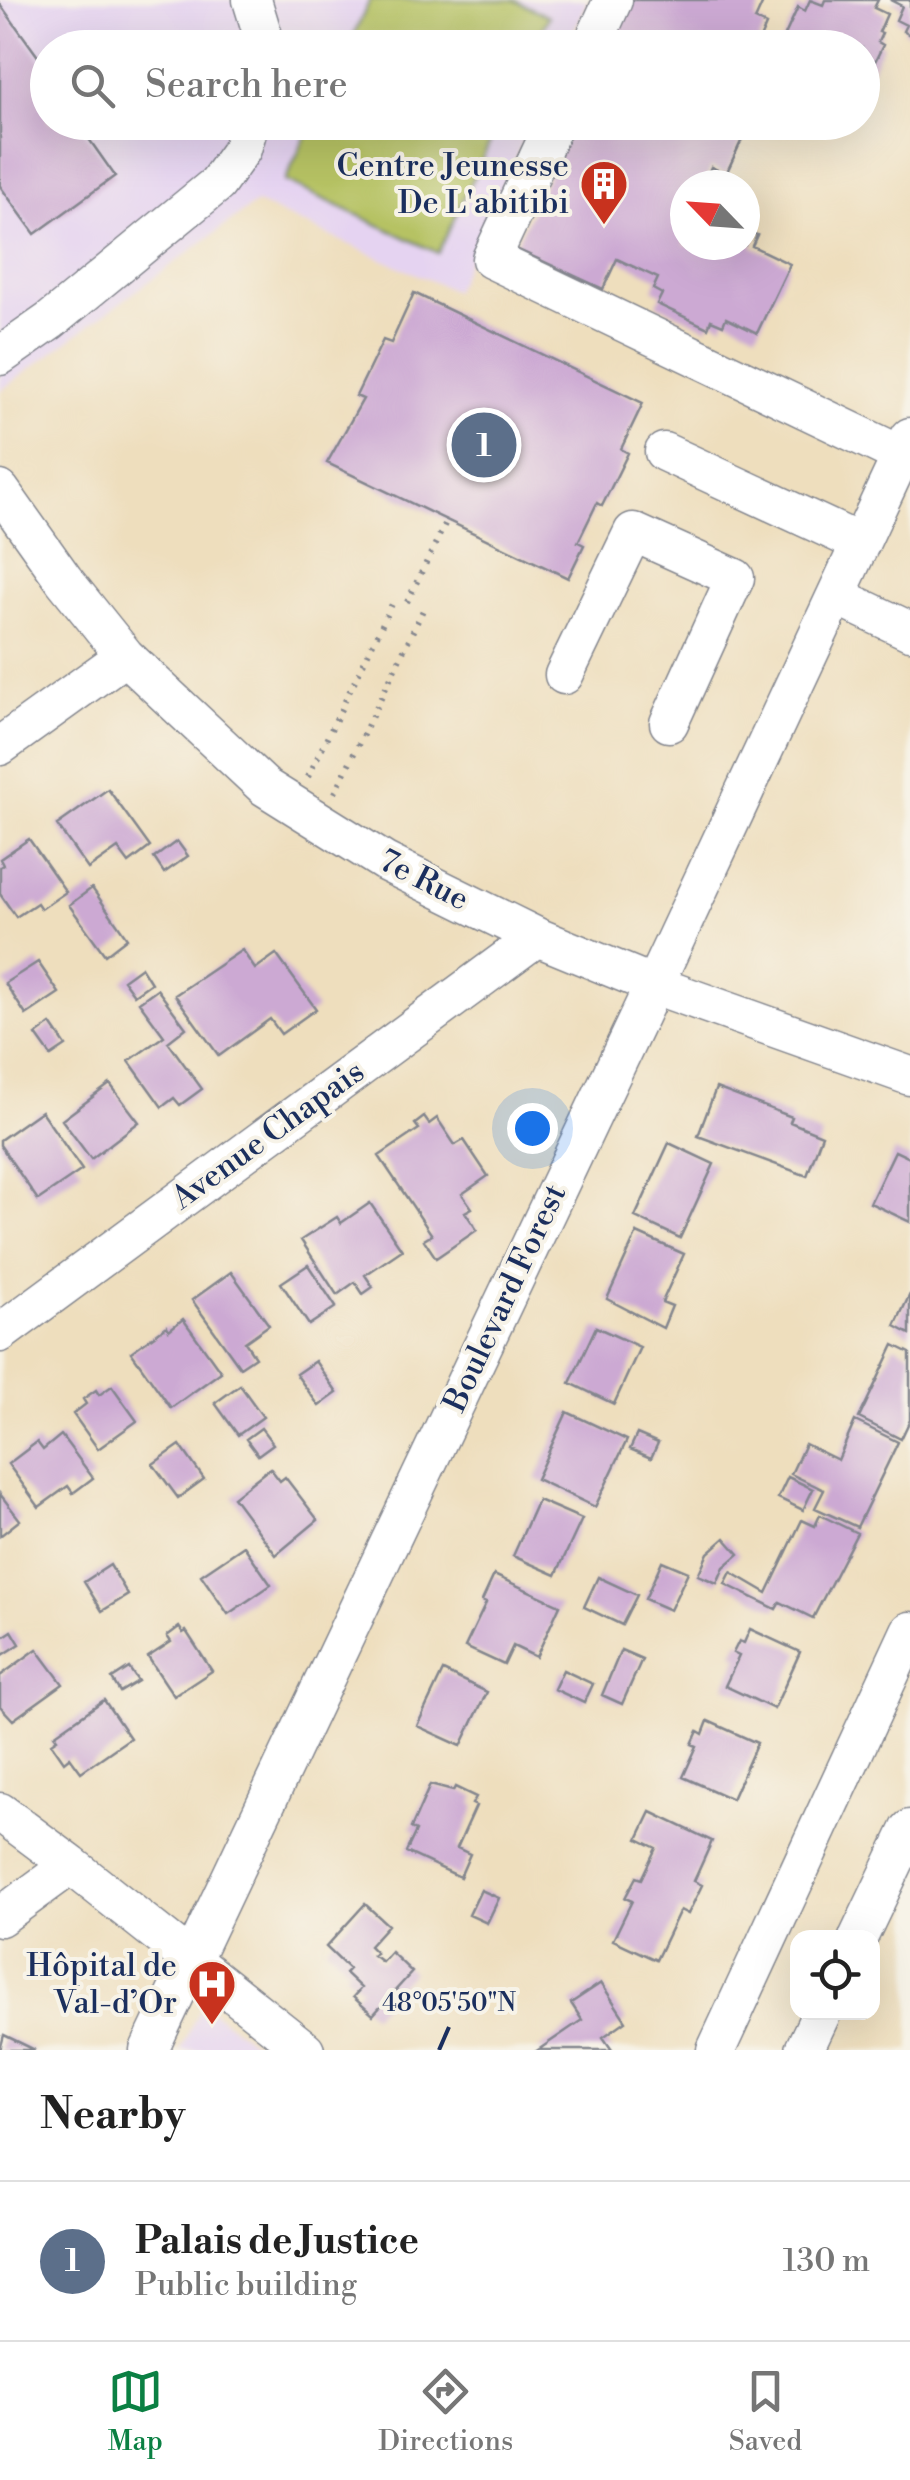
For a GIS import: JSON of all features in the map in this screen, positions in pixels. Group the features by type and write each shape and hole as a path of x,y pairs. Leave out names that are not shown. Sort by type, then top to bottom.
{"street":[{"path":"252,0 261,30"},
{"path":"599,30 613,0"},
{"path":"0,356 50,322 217,184 245,140"},
{"path":"547,140 491,259 906,446"},
{"name":"Boulevard Forest","path":"149,2050 906,446"},
{"path":"664,452 860,543"},
{"name":"7e Rue","path":"0,490 124,656 265,787 385,862 537,937 654,985 910,1076"},
{"path":"564,675 632,532 735,578 668,723"},
{"path":"836,596 910,631"},
{"path":"0,746 124,656"},
{"name":"Avenue Chapais","path":"0,1332 537,937"},
{"path":"716,2050 910,1631"},
{"path":"0,1812 305,2050"},
{"path":"862,1930 910,1828"},
{"path":"0,1916 71,1864"},
{"path":"804,2050 818,2020"}],"path":[{"path":"407,602 447,520"},
{"path":"308,814 395,598"},
{"path":"308,814 423,610"}],"shaded area":[{"path":"0,0 588,0 574,30 30,30 30,140 523,140 454,291 256,203 0,391"},
{"name":"Hôpital de Val-d’Or","path":"202,2004 263,2050 180,2050"}],"green space":[{"path":"370,0 514,0 549,16 542,30 356,30"},
{"path":"304,140 491,140 438,253 285,181"}],"building":[{"path":"630,0 764,0 755,20 766,25 764,30 616,30"},
{"path":"810,0 823,5 825,0 878,0 874,8 887,14 880,30 787,30 798,7 805,11"},
{"path":"890,0 910,0 910,35 903,31 906,25 896,20 902,6"},
{"path":"0,4 30,45 30,140 90,140 115,176 35,234 0,186"},
{"name":"Centre Jeunesse De L'abitibi","path":"565,140 742,140 728,170 670,170 670,260 760,260 760,250 790,264 757,333 726,318 723,325 711,320 708,328 657,304 662,294 653,289 658,278 617,259 603,289 514,248"},
{"path":"414,293 643,403 621,449 628,453 602,506 597,503 578,542 584,545 568,578 327,463 363,399 356,396 383,340 391,343"},
{"path":"108,789 150,847 129,863 118,848 88,869 57,825"},
{"path":"29,839 66,892 41,909 37,903 16,917 0,894 0,859"},
{"path":"177,841 188,856 164,873 154,858"},
{"path":"92,888 127,938 105,955 69,905"},
{"path":"242,950 255,969 276,954 316,1009 281,1034 270,1019 219,1056 175,995"},
{"path":"38,962 59,993 26,1015 5,983"},
{"path":"141,967 151,983 134,995 123,980"},
{"path":"157,989 186,1028 168,1042 202,1089 180,1105 174,1098 162,1107 129,1061 164,1036 139,1002"},
{"path":"51,1024 66,1046 51,1056 36,1035"},
{"path":"110,1084 139,1122 91,1159 62,1120"},
{"path":"716,1088 792,1117 790,1122 822,1135 807,1176 698,1136"},
{"path":"41,1111 82,1170 38,1200 0,1140"},
{"path":"424,1117 429,1124 437,1118 455,1145 464,1140 488,1176 462,1194 472,1208 465,1212 477,1230 436,1258 424,1240 432,1235 379,1156 419,1129 415,1124"},
{"path":"669,1143 714,1164 680,1238 635,1217"},
{"path":"895,1151 910,1158 910,1222 870,1203"},
{"path":"370,1203 402,1250 365,1275 373,1287 363,1294 355,1282 337,1295 301,1240 337,1217 341,1223"},
{"path":"637,1233 684,1254 662,1302 672,1306 663,1328 607,1299"},
{"path":"308,1265 336,1307 309,1325 281,1283"},
{"path":"231,1272 269,1325 245,1342 255,1357 240,1367 192,1300"},
{"path":"910,1294 910,1334 895,1326"},
{"path":"183,1319 221,1372 171,1408 131,1352"},
{"path":"596,1327 640,1347 614,1404 570,1383"},
{"path":"894,1345 910,1353 910,1420 901,1439 859,1418"},
{"path":"315,1361 337,1393 319,1406 296,1374"},
{"path":"240,1385 263,1417 238,1435 215,1403"},
{"path":"112,1386 137,1421 98,1449 73,1414 86,1404 83,1399"},
{"path":"567,1412 627,1440 595,1507 536,1479"},
{"path":"855,1421 898,1442 857,1527 815,1508 824,1490 791,1474 805,1444 838,1460"},
{"path":"261,1428 273,1444 258,1455 246,1439"},
{"path":"637,1434 658,1443 651,1458 630,1449"},
{"path":"61,1435 93,1478 73,1493 68,1486 39,1507 8,1464 37,1442 43,1450"},
{"path":"180,1445 204,1479 178,1498 153,1464"},
{"path":"270,1468 280,1481 285,1477 318,1520 276,1555 233,1497"},
{"path":"788,1477 813,1489 803,1510 778,1498"},
{"path":"0,1494 20,1520 0,1536"},
{"path":"538,1500 582,1519 556,1575 513,1556"},
{"path":"820,1515 857,1533 813,1618 780,1602 776,1609 725,1584 731,1572 767,1593 802,1520 815,1526"},
{"path":"725,1538 739,1554 724,1567 717,1583 698,1575 708,1553"},
{"path":"244,1546 271,1585 228,1614 201,1575"},
{"path":"662,1561 688,1572 670,1610 645,1599"},
{"path":"110,1565 128,1595 102,1611 84,1582"},
{"path":"494,1575 560,1605 536,1657 513,1646 504,1665 465,1647 486,1603 482,1601"},
{"path":"598,1577 637,1595 622,1625 584,1607"},
{"path":"179,1627 183,1633 186,1631 212,1671 174,1696 148,1657 171,1642 167,1636"},
{"path":"750,1629 800,1652 774,1709 725,1686 739,1656 733,1653 739,1641 744,1643"},
{"path":"12,1631 20,1644 3,1655 0,1639"},
{"path":"37,1649 63,1684 13,1720 0,1706 0,1676"},
{"path":"621,1650 642,1659 622,1704 602,1695"},
{"path":"129,1668 138,1681 120,1692 112,1679"},
{"path":"563,1670 593,1684 584,1703 554,1689"},
{"path":"443,1671 487,1692 461,1746 417,1726"},
{"path":"104,1700 130,1738 81,1772 70,1757 64,1762 51,1743 57,1739 54,1735"},
{"path":"708,1721 757,1743 732,1799 683,1777 697,1746 692,1744 698,1731 703,1734"},
{"path":"430,1785 453,1791 455,1787 476,1797 472,1804 476,1806 457,1848 470,1854 460,1877 406,1852 416,1831 411,1828"},
{"path":"651,1812 712,1841 694,1881 702,1885 688,1914 680,1910 656,1960 613,1940 632,1901 625,1898 636,1877 641,1879 656,1848 638,1839"},
{"path":"481,1890 499,1898 487,1923 469,1915"},
{"path":"365,1904 388,1925 369,1946 376,1953 373,1955 382,1962 391,1952 412,1972 373,2015 353,1997 361,1988 345,1973 349,1969 326,1947"},
{"path":"601,1983 626,2021 603,2037 612,2050 538,2050 582,2020 571,2003"},
{"path":"4,2035 35,2050 0,2050"}],"place":[{"name":"Centre Jeunesse De L'abitibi","path":"604,226"},
{"name":"Palais de Justice","path":"484,445"},
{"name":"Hôpital de Val-d’Or","path":"212,2026"}]}
